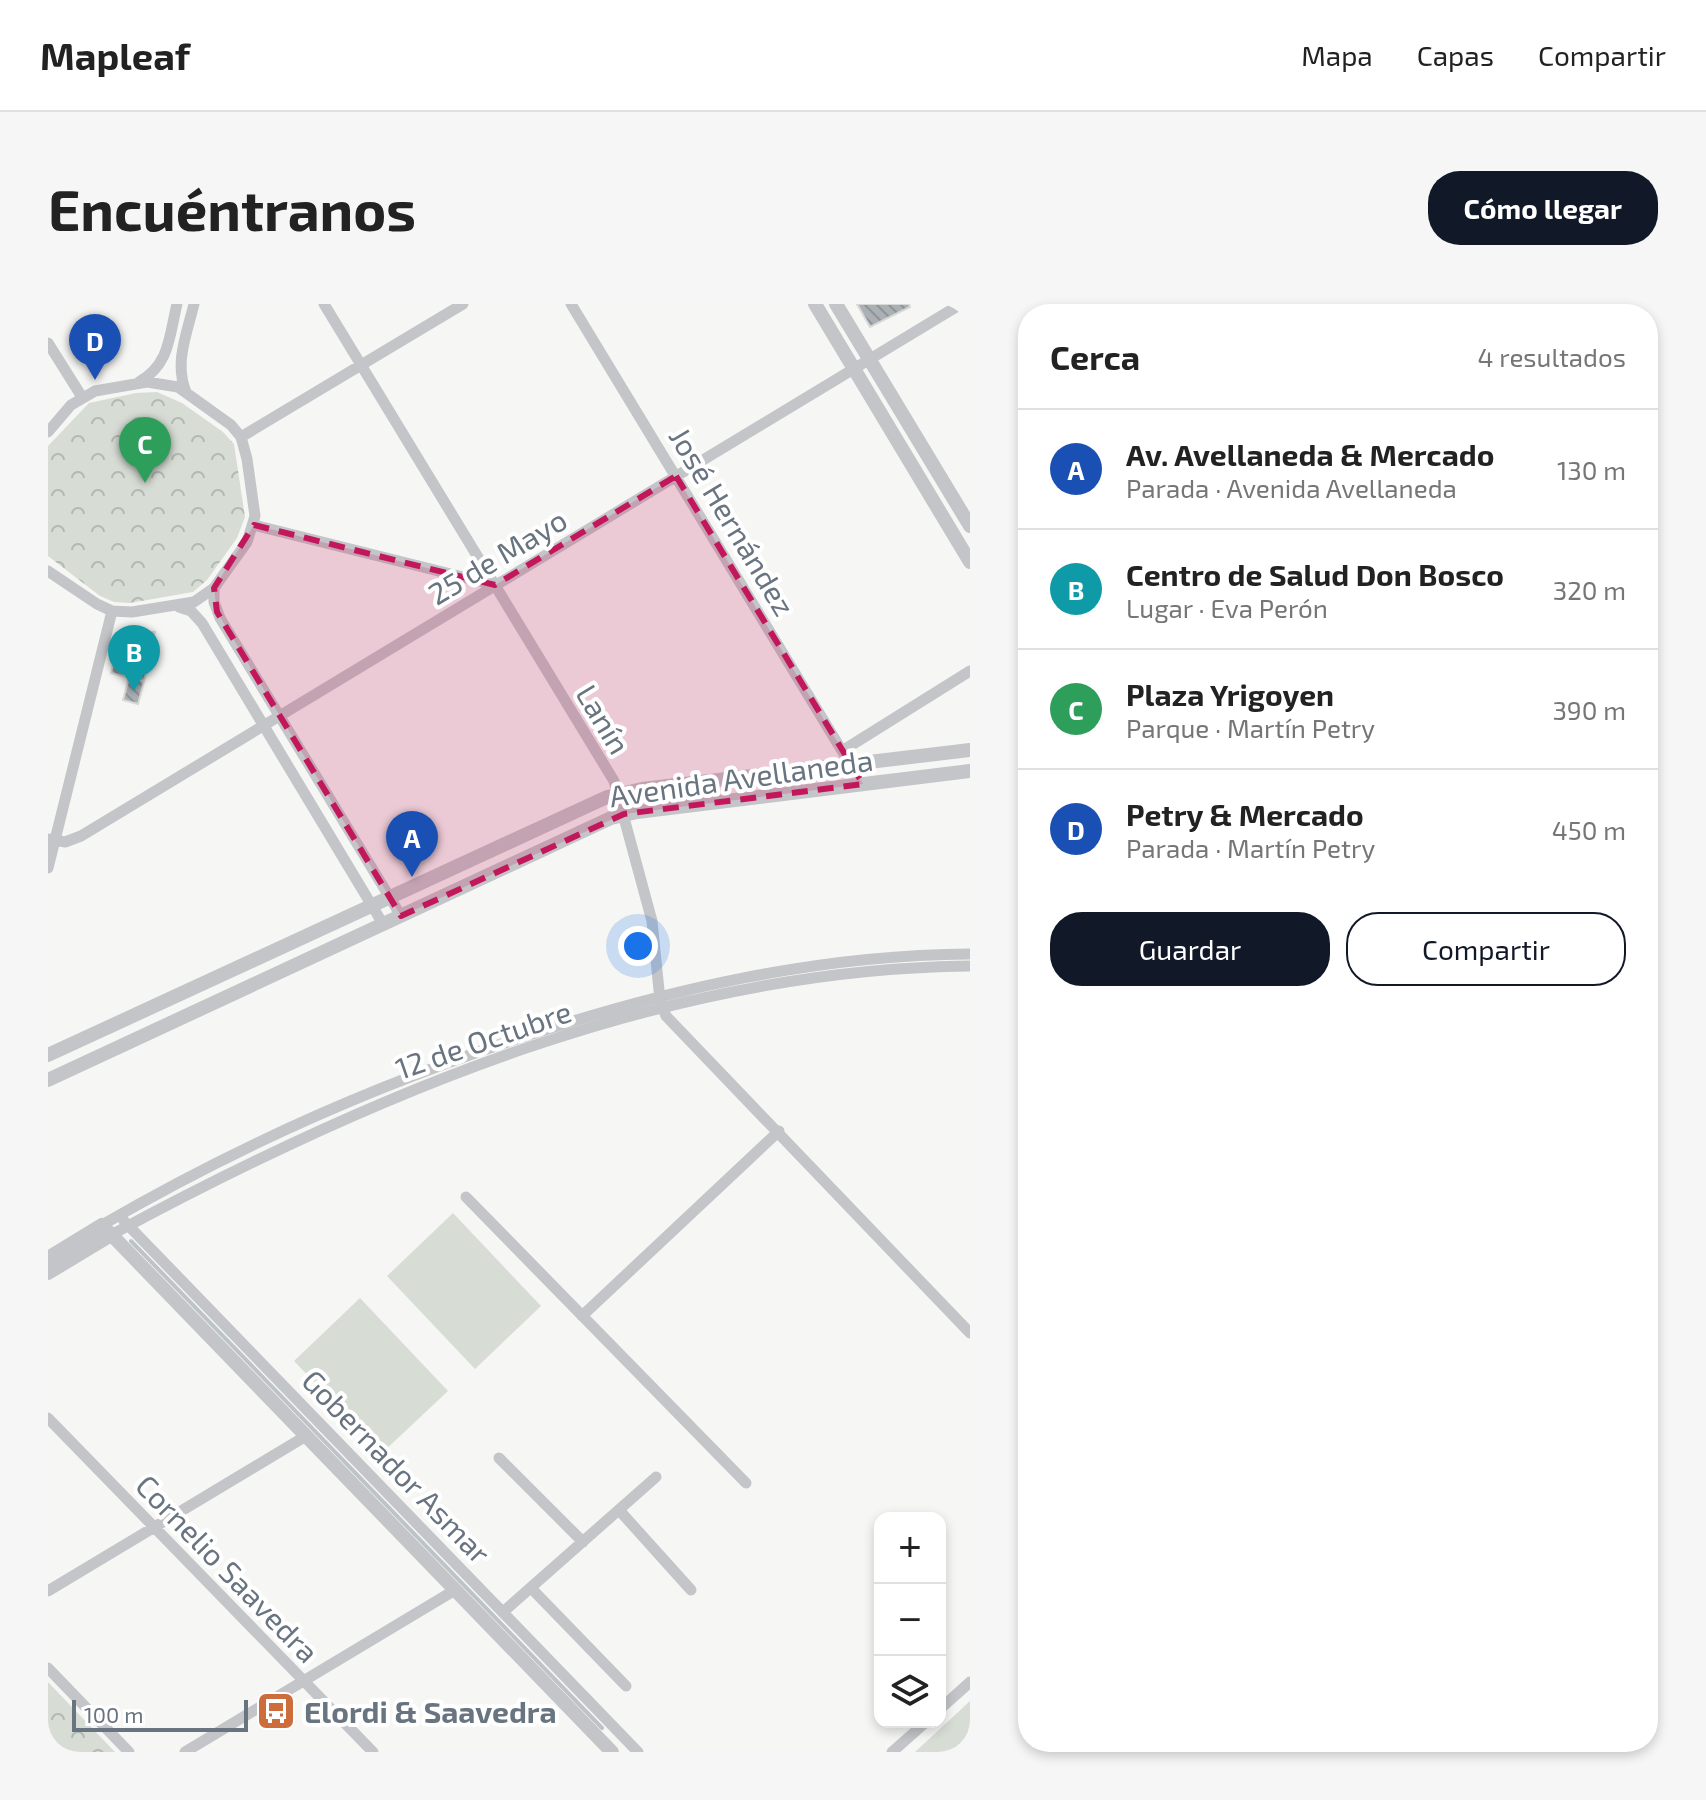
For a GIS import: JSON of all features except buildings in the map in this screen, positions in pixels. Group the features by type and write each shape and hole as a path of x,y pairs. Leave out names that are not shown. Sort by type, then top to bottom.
{"street":[{"path":"138,383 156,371 163,361 177,304"},
{"path":"186,392 180,366 194,304"},
{"name":"Lanín","path":"324,304 619,793 652,921 662,1009 673,1025 779,1131 970,1333"},
{"path":"241,437 463,304"},
{"name":"José Hernández","path":"571,304 850,764 860,767 863,773 859,783 853,786"},
{"path":"815,304 970,562"},
{"path":"836,304 970,526"},
{"name":"25 de Mayo","path":"51,840 70,841 81,836 961,304"},
{"path":"48,343 82,397"},
{"path":"48,432 66,410 82,397 103,389 157,382 186,392 231,425 241,437 254,507 254,525 247,542 214,588 194,602 132,612 112,611 48,571"},
{"path":"254,525 495,585"},
{"path":"214,588 214,602 220,618 401,916"},
{"path":"175,606 191,611 199,618 383,924"},
{"path":"48,868 51,840 112,611"},
{"path":"842,751 970,671"},
{"name":"Avenida Avellaneda","path":"48,1055 371,904 619,793 970,750"},
{"name":"Avenida Avellaneda","path":"48,1080 624,814 970,771"},
{"name":"12 de Octubre","path":"48,1273 107,1230 119,1215 264,1139 396,1081 473,1053 659,996 731,979 839,962 970,954"},
{"name":"12 de Octubre","path":"48,1258 107,1230 129,1225 268,1153 414,1089 533,1048 662,1009 734,992 895,969 970,966"},
{"path":"582,1316 779,1131"},
{"path":"466,1197 746,1483"},
{"name":"Gobernador Asmar","path":"119,1215 637,1752"},
{"name":"Gobernador Asmar","path":"107,1230 455,1590 603,1750"},
{"name":"Cornelio Saavedra","path":"48,1418 373,1752"},
{"path":"48,1591 306,1436"},
{"path":"499,1458 583,1542"},
{"path":"503,1612 656,1477"},
{"path":"619,1510 691,1590"},
{"path":"531,1588 626,1686"},
{"path":"185,1752 455,1590"},
{"path":"48,1668 129,1752"},
{"path":"946,1704 970,1682"},
{"path":"892,1752 919,1728"},
{"path":"603,1750 621,1734"}],"highlighted area":[{"path":"676,476 863,784 624,814 401,916 217,612 214,588 254,525 495,585"}],"green space":[{"path":"157,392 182,403 223,432 234,444 245,517 237,538 207,580 193,592 130,603 114,602 100,596 48,556 48,446 89,403"},
{"path":"453,1213 541,1306 475,1369 387,1276"},
{"path":"360,1298 448,1391 382,1453 294,1361"},
{"path":"48,1682 115,1752 48,1752"},
{"path":"970,1701 970,1752 915,1752 941,1728 946,1728 946,1723"}],"waterway":[{"path":"131,1241 602,1728"}],"place":[{"name":"Petry & Mercado","path":"95,380"},
{"name":"Plaza Yrigoyen","path":"145,483"},
{"name":"Centro de Salud Don Bosco","path":"134,691"},
{"name":"Av. Avellaneda & Mercado","path":"412,877"},
{"name":"Elordi & Saavedra","path":"276,1711"}]}
